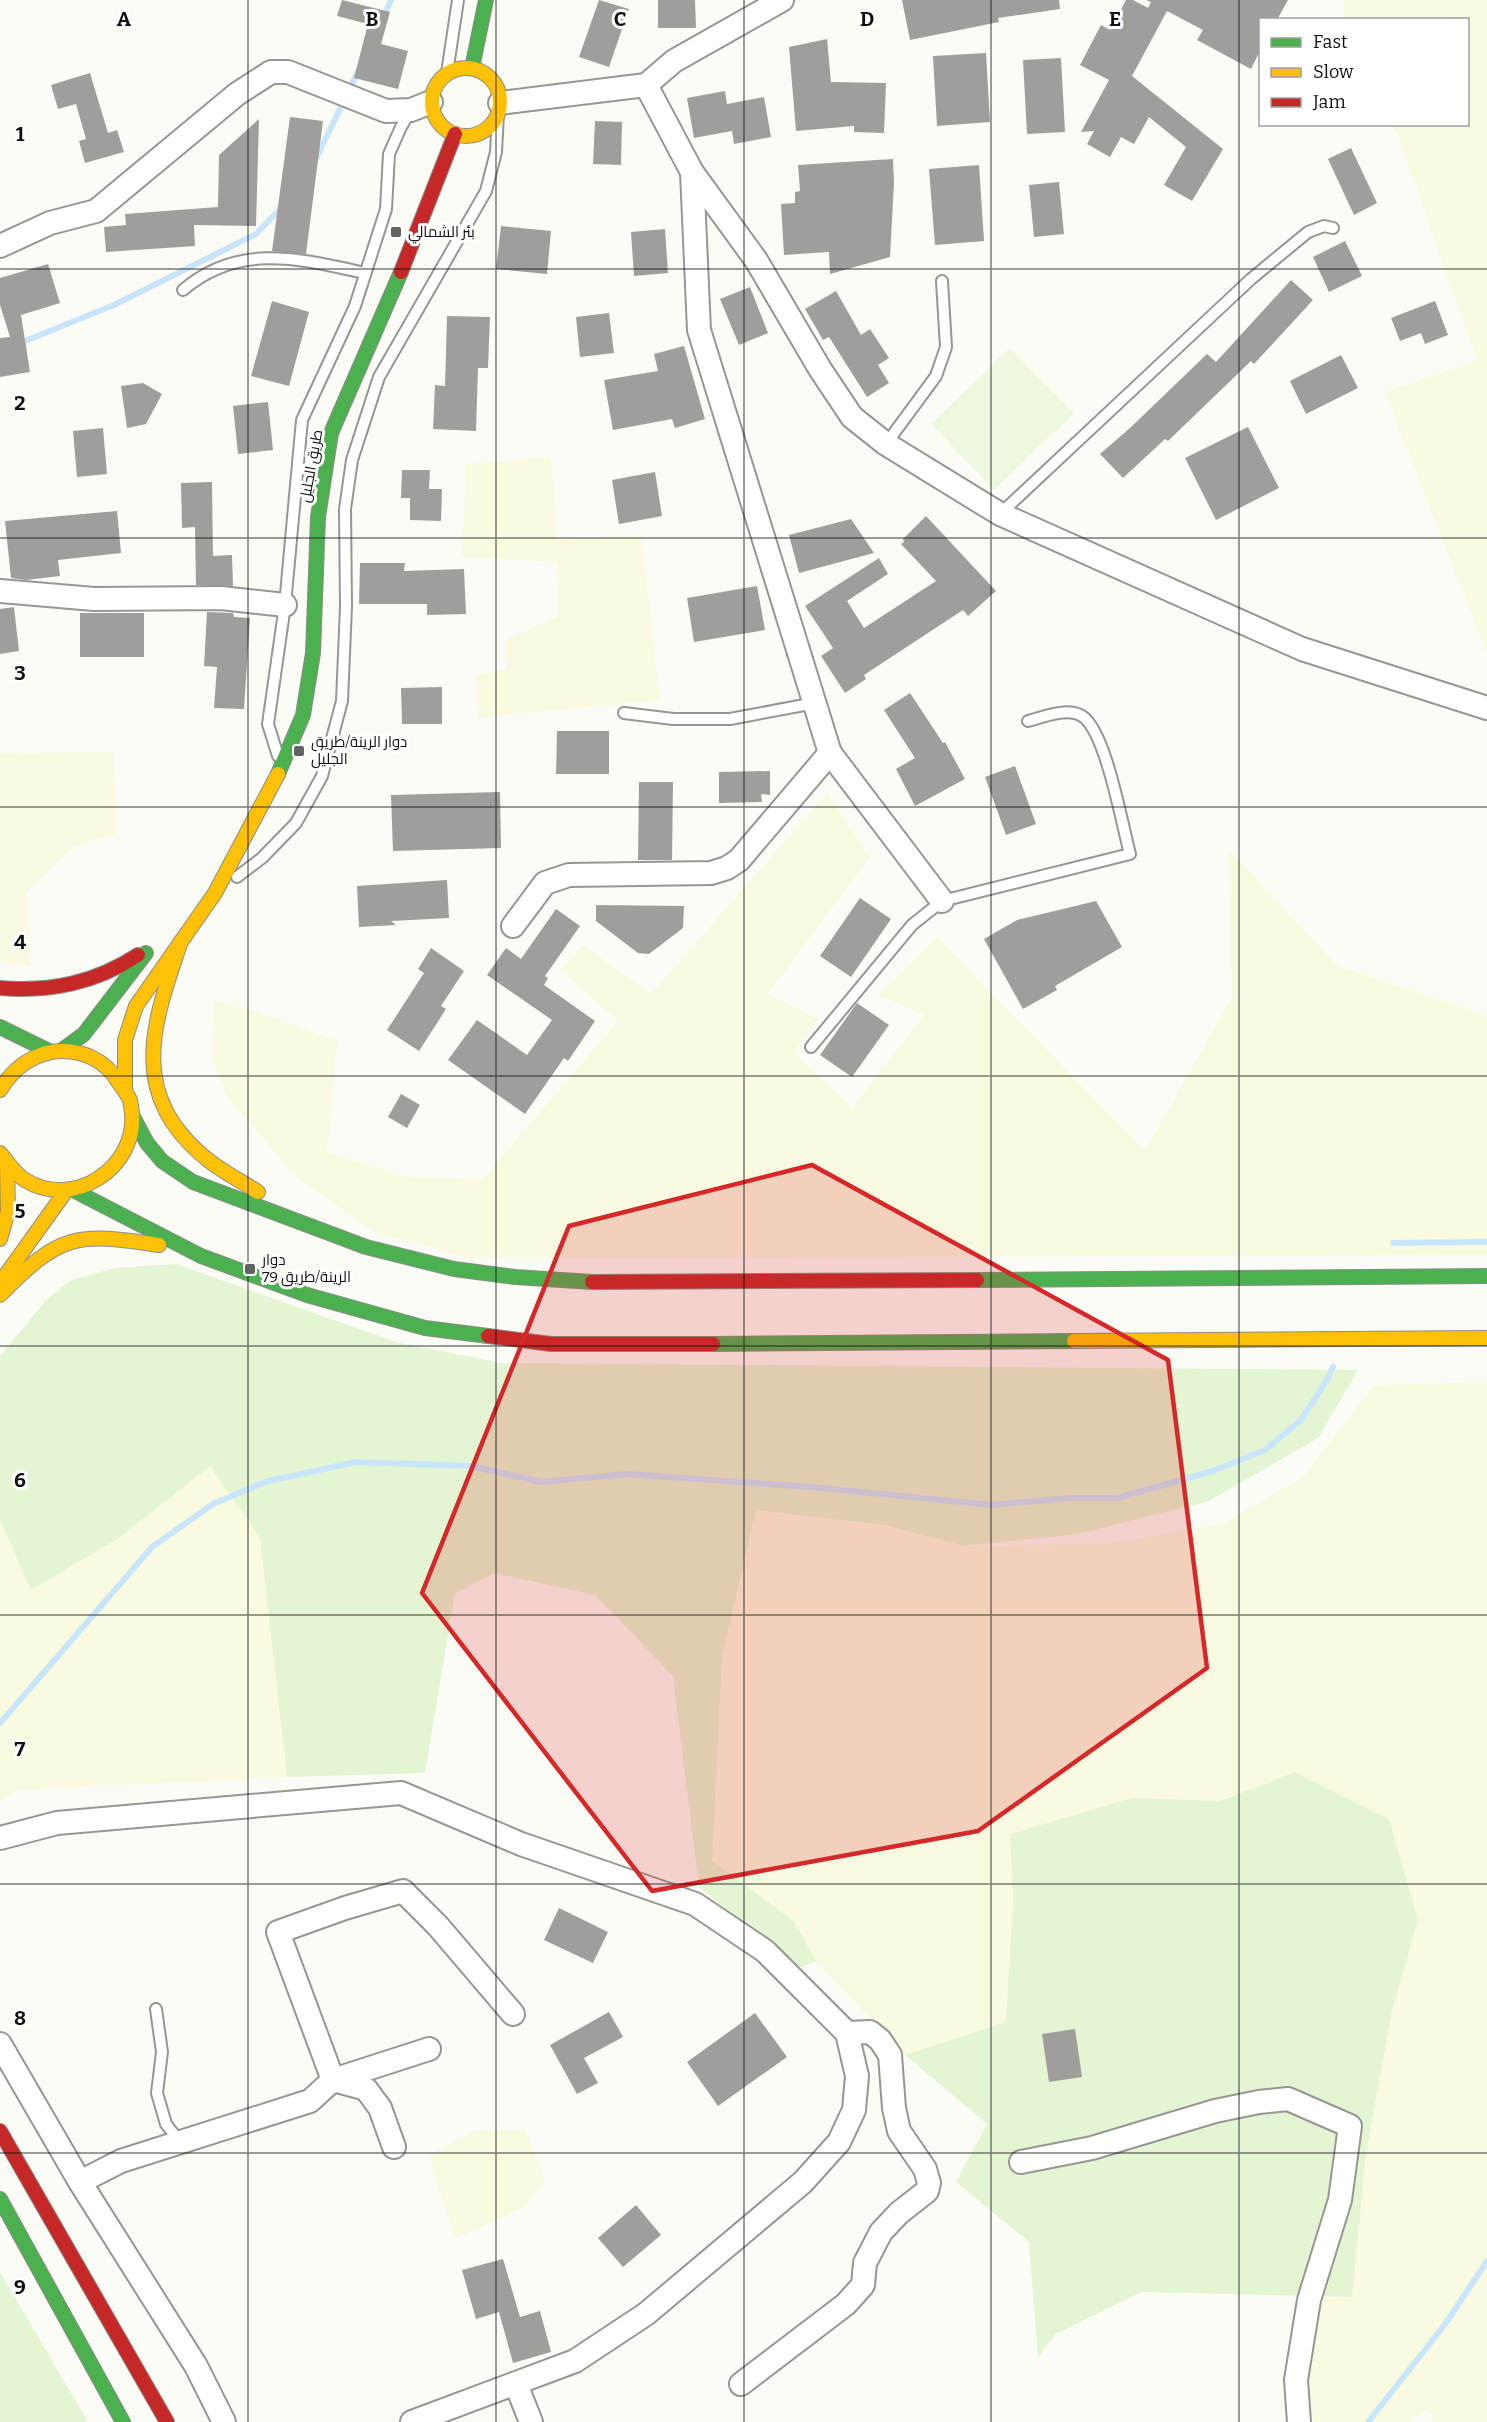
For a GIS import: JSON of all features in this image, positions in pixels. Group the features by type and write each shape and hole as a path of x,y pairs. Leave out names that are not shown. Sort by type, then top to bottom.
{"main road":[{"path":"472,68 486,0"},
{"path":"472,68 481,70 494,82 498,89 499,109 494,122 480,133 464,136 455,134 441,125 421,106 447,73 456,69 472,68"},
{"name":"طريق الجليل","path":"256,816 281,768 303,715 313,653 318,517 331,433 386,310 455,134"},
{"path":"256,816 215,892 143,994 129,1024 125,1040 125,1089 132,1115 151,1149 174,1170 211,1189 392,1256 451,1269 555,1282 1487,1276"},
{"path":"213,867 256,816"},
{"path":"0,988 40,990 76,985 115,969 155,940 84,1034 56,1052 38,1056 21,1065 10,1075 0,1090"},
{"path":"181,941 156,1019 153,1039 152,1057 156,1088 165,1111 183,1136 209,1161 310,1225"},
{"path":"0,1027 19,1038 56,1052 85,1055 116,1075 125,1089"},
{"path":"3,1158 28,1182 50,1190 69,1190 96,1182 116,1165 129,1142 132,1115"},
{"path":"0,1239 7,1219 9,1202 3,1158"},
{"path":"69,1190 185,1248 307,1295 424,1328 551,1344 1487,1338"},
{"path":"0,1283 69,1190"},
{"path":"0,1295 33,1263 57,1246 88,1239 117,1238 185,1248"},
{"path":"0,2131 166,2422"},
{"path":"0,2199 123,2422"}],"street":[{"path":"499,109 646,85 674,61 773,2"},
{"path":"0,246 50,223 96,211 237,94 272,72 288,72 386,111 421,106"},
{"path":"646,85 692,172 756,260 820,369 852,417 886,444 1000,514 1302,649 1487,708"},
{"path":"692,172 699,330 830,753 942,901"},
{"path":"0,591 94,598 221,598 285,605"},
{"path":"513,926 545,883 562,877 711,873 727,868 739,860 830,753"},
{"path":"0,1838 57,1823 401,1793 521,1844 695,1904 765,1951 847,2033 857,2076 854,2110 839,2142 803,2182 646,2314 575,2361 412,2422"},
{"path":"333,2080 278,1932 345,1908 403,1891 438,1926 513,2014"},
{"path":"741,2384 846,2304 863,2285 865,2263 881,2232 899,2213 927,2191 929,2176 899,2131 894,2108 890,2055 880,2040 870,2032 847,2033"},
{"path":"0,2044 80,2182 196,2366 224,2422"},
{"path":"80,2182 121,2161 310,2101 333,2080 429,2049"},
{"path":"333,2080 366,2089 380,2108 394,2147"},
{"path":"1022,2162 1092,2148 1215,2111 1259,2102 1288,2099 1350,2126 1340,2200 1310,2300 1296,2380 1299,2422"},
{"path":"516,2384 531,2422"}],"lane":[{"path":"447,73 458,0"},
{"path":"281,768 268,724 285,605 302,420 355,306 386,209 389,154 401,127 421,106"},
{"path":"215,892 262,858 296,823 322,776 342,701 346,607 345,510 352,460 379,377 486,191 496,152 499,109"},
{"path":"1000,514 1251,279 1308,232 1324,226 1333,228"},
{"path":"183,290 199,276 221,267 266,258 296,258 365,273"},
{"path":"886,444 936,376 946,347 942,281"},
{"path":"624,713 673,719 730,719 815,703"},
{"path":"811,1047 912,925 942,901 1130,854 1103,749 1092,726 1081,715 1062,713 1028,721"},
{"path":"156,2009 162,2052 158,2093 166,2124 179,2141"}],"highlighted area":[{"path":"812,1165 1168,1360 1207,1668 978,1831 652,1891 422,1593 569,1226"}],"green space":[{"path":"1344,0 1487,0 1487,653 1385,392 1477,360 1398,135 1392,126 1469,126 1469,18 1344,18"},
{"path":"1010,348 1074,413 994,490 931,424"},
{"path":"551,457 557,540 641,536 660,700 478,718 476,674 507,670 507,639 559,616 557,562 462,557 466,464"},
{"path":"113,752 117,833 74,846 27,892 30,966 0,961 0,753"},
{"path":"827,793 870,857 768,994 818,1019 794,1052 852,1108 924,1015 878,995 937,937 1145,1151 1232,997 1229,850 1338,966 1487,1015 1487,1255 469,1258 377,1233 299,1180 228,1098 212,1059 215,1001 250,1009 337,1041 327,1152 407,1177 482,1180 618,1021 561,970 583,945 651,994"},
{"path":"176,1264 399,1343 503,1363 1358,1370 1318,1438 1209,1501 1079,1534 964,1546 885,1525 756,1510 722,1657 712,1861 794,1921 816,1961 799,1968 699,1887 673,1676 595,1595 494,1573 455,1593 425,1773 287,1777 260,1538 210,1466 119,1538 31,1590 0,1520 0,1356 47,1299 71,1280 115,1268"},
{"path":"1487,1382 1487,2422 1435,2422 1427,2409 1409,2422 1314,2422 1307,2374 1319,2298 1352,2297 1366,2154 1392,2011 1418,1921 1295,1772 1220,1801 1132,1798 1011,1834 1013,1900 1006,2023 905,2055 816,1961 794,1921 712,1861 722,1657 756,1509 885,1525 964,1546 1114,1543 1224,1523 1303,1477 1374,1385"},
{"path":"210,1465 261,1538 287,1777 20,1790 0,1801 0,1520 31,1590 119,1538"},
{"path":"1295,1772 1389,1819 1418,1920 1392,2011 1366,2154 1352,2297 1142,2292 1055,2334 1038,2358 1029,2242 956,2182 987,2124 905,2055 1006,2022 1013,1900 1010,1834 1132,1798 1220,1801"},
{"path":"524,2129 545,2179 526,2206 455,2239 429,2155 474,2131"},
{"path":"0,2272 88,2422 0,2422"}],"building":[{"path":"342,0 390,12 381,44 408,51 398,89 354,78 368,24 337,16"},
{"path":"599,0 629,9 609,67 579,57"},
{"path":"658,0 695,0 696,28 658,28"},
{"path":"902,0 1059,0 1060,9 998,18 999,22 910,40"},
{"path":"1126,0 1133,0 1148,8 1151,2 1146,0 1288,0 1278,18 1259,18 1259,53 1251,69 1197,40 1203,30 1167,11 1132,76 1223,149 1192,201 1164,185 1186,147 1149,117 1134,144 1121,137 1110,157 1087,144 1094,131 1081,132 1109,80 1080,65 1101,25 1110,30"},
{"path":"827,39 831,82 886,83 884,133 854,132 854,126 796,131 789,47"},
{"path":"986,53 990,122 937,126 933,56"},
{"path":"1061,58 1065,132 1027,134 1023,60"},
{"path":"90,73 108,133 117,130 124,152 85,163 79,141 86,139 76,104 58,109 51,85"},
{"path":"725,91 727,104 764,97 771,137 734,144 732,131 694,138 687,98"},
{"path":"290,117 323,121 306,254 272,251"},
{"path":"259,119 256,226 194,225 195,246 106,252 104,227 126,225 125,214 218,207 219,155"},
{"path":"595,121 622,122 621,165 593,164"},
{"path":"1351,148 1377,203 1354,215 1328,159"},
{"path":"893,159 890,257 830,274 829,252 784,255 781,204 795,203 795,192 800,191 798,165"},
{"path":"979,165 984,241 935,245 929,169"},
{"path":"1059,182 1064,234 1034,237 1029,185"},
{"path":"501,226 551,231 547,274 496,269"},
{"path":"665,229 668,273 634,276 631,232"},
{"path":"1345,241 1362,276 1329,292 1313,257"},
{"path":"48,264 60,303 21,315 30,372 0,377 0,338 10,337 0,305 0,278"},
{"path":"1291,280 1313,300 1254,364 1251,361 1168,441 1165,439 1123,478 1100,454 1207,354 1216,362"},
{"path":"750,287 768,333 739,345 720,299"},
{"path":"836,291 861,335 870,329 889,358 878,365 889,383 867,397 829,337 823,340 805,309"},
{"path":"272,301 309,312 289,386 251,376"},
{"path":"1435,301 1448,335 1425,344 1421,333 1400,341 1391,318"},
{"path":"609,313 614,353 580,357 576,317"},
{"path":"447,316 490,317 488,368 478,368 476,431 433,429 435,385 445,386"},
{"path":"684,346 705,419 675,428 672,419 613,430 604,380 658,371 654,354"},
{"path":"1341,355 1358,388 1306,414 1290,381"},
{"path":"143,383 162,394 146,424 127,428 121,386"},
{"path":"268,402 273,450 238,454 233,406"},
{"path":"1248,427 1279,488 1216,520 1185,458"},
{"path":"103,428 107,474 77,477 73,431"},
{"path":"402,470 430,470 429,489 442,489 441,521 410,520 410,498 401,498"},
{"path":"655,472 662,516 619,524 612,480"},
{"path":"212,482 213,556 232,555 233,586 196,585 195,527 182,528 181,483"},
{"path":"117,511 121,553 58,560 60,576 26,580 11,578 5,521"},
{"path":"926,516 996,591 968,616 963,610 864,675 866,679 845,693 821,656 833,648 805,606 879,558 888,574 847,601 864,628 936,581 901,544 904,542 903,539"},
{"path":"851,519 874,553 799,573 789,535"},
{"path":"360,563 405,563 404,571 464,569 466,614 427,615 427,604 359,604"},
{"path":"757,586 765,630 694,642 687,598"},
{"path":"14,607 19,651 0,654 0,609"},
{"path":"207,612 233,613 234,617 250,618 244,709 214,708 217,667 204,666"},
{"path":"80,613 144,613 144,657 80,657"},
{"path":"442,687 442,724 402,724 401,688"},
{"path":"910,693 943,743 945,742 965,779 915,806 896,769 915,758 884,710"},
{"path":"557,731 609,731 609,774 556,774"},
{"path":"1015,766 1036,824 1006,835 985,777"},
{"path":"770,771 770,795 761,794 762,802 719,803 719,772"},
{"path":"639,782 673,782 672,860 638,860"},
{"path":"500,792 501,848 393,851 391,795"},
{"path":"447,880 449,918 391,921 396,925 359,927 357,886"},
{"path":"860,898 891,919 851,977 820,956"},
{"path":"1096,901 1122,947 1055,986 1057,990 1023,1009 984,939 1017,920"},
{"path":"596,905 684,906 683,928 649,954 638,953 596,921"},
{"path":"556,909 580,926 545,976 548,978 544,985 595,1021 568,1061 564,1058 525,1114 448,1060 477,1020 527,1055 552,1020 487,975 506,948 521,959"},
{"path":"431,948 464,971 441,1006 446,1009 419,1051 387,1030 424,973 418,969"},
{"path":"857,1003 889,1025 852,1077 820,1055"},
{"path":"401,1094 420,1105 407,1128 388,1117"},
{"path":"559,1908 608,1932 593,1963 544,1940"},
{"path":"609,2012 623,2037 584,2058 598,2083 577,2094 550,2045"},
{"path":"755,2013 787,2057 718,2106 687,2062"},
{"path":"1075,2029 1082,2077 1049,2082 1042,2034"},
{"path":"636,2205 661,2235 623,2267 598,2238"},
{"path":"503,2259 520,2317 540,2311 551,2352 513,2363 499,2312 476,2319 462,2270"}],"waterway":[{"path":"383,18 391,0"},
{"path":"316,159 358,71"},
{"path":"20,343 114,305 256,234 283,206"},
{"path":"1393,1243 1487,1242"},
{"path":"0,1723 152,1547 213,1504 268,1481 356,1462 471,1466 541,1482 627,1474 811,1487 991,1505 1070,1498 1117,1498 1213,1471 1265,1450 1301,1420 1333,1367"},
{"path":"1368,2422 1446,2323 1487,2261"}],"traffic: fast":[{"path":"472,68 486,0"},
{"path":"278,774 303,715 313,653 318,517 331,433 401,272"},
{"path":"61,1051 84,1034 146,953"},
{"path":"0,1027 51,1052"},
{"path":"132,1115 147,1143 162,1161 193,1182 366,1247 454,1269 515,1277 592,1282"},
{"path":"73,1190 201,1256 307,1295 425,1328 488,1336"},
{"path":"977,1280 1487,1276"},
{"path":"713,1344 1074,1341"},
{"path":"0,2199 123,2422"}],"traffic: slow":[{"path":"466,68 479,71 490,78 497,89 500,102 497,115 490,126 479,133 466,136 453,133 442,126 435,115 432,102 435,89 442,78 453,71 466,68"},
{"path":"125,1089 125,1040 136,1006 215,893 278,774"},
{"path":"181,941 162,1001 156,1029 153,1057 156,1084 165,1110 182,1135 208,1160 258,1192"},
{"path":"0,1090 12,1074 35,1057 63,1051 79,1053 87,1055 107,1068 129,1097 132,1113 131,1133 124,1151 113,1166 98,1178 81,1186 63,1190 44,1188 21,1177 0,1153"},
{"path":"0,1239 8,1211 7,1163"},
{"path":"0,1283 66,1191"},
{"path":"0,1295 38,1260 70,1242 107,1239 159,1245"},
{"path":"1074,1341 1487,1338"}],"traffic: jam":[{"path":"401,272 455,134"},
{"path":"0,988 19,989 72,984 105,973 138,955"},
{"path":"592,1282 977,1280"},
{"path":"488,1336 551,1344 713,1344"},
{"path":"0,2131 167,2422"}],"place":[{"name":"بئر الشمالي","path":"396,232"},
{"name":"دوار الرينة/طريق الجليل","path":"299,751"},
{"name":"دوار الرينة/طريق 79","path":"250,1269"}]}
